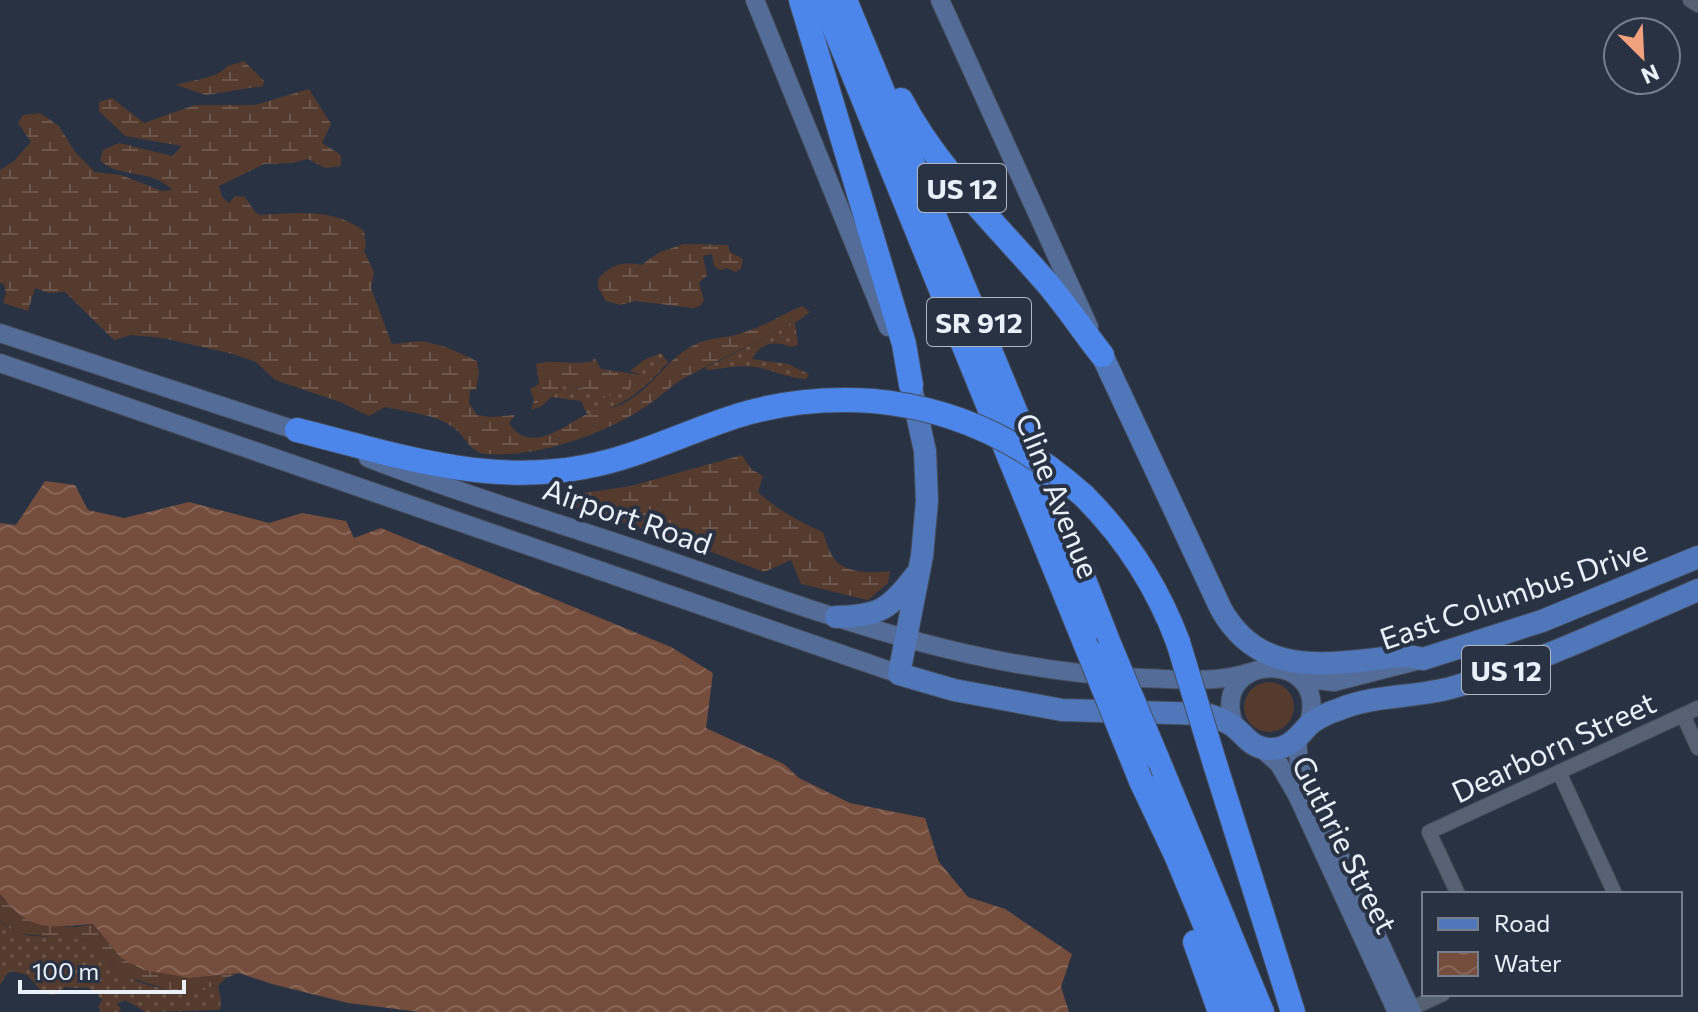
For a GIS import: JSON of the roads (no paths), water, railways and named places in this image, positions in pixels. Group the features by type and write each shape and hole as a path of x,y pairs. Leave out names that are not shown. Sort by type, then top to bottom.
{"highway":[{"path":"801,0 904,344 911,385"},
{"name":"Cline Avenue","path":"823,0 1141,781 1176,855 1241,1012"},
{"name":"Cline Avenue","path":"845,0 1262,1012"},
{"name":"US 12","path":"852,0 915,127 946,171 1047,284 1102,355"},
{"path":"297,430 459,469 540,473 621,458 765,408 825,400 873,401 936,412 985,429 1040,460 1084,496 1116,530 1138,560 1161,601 1178,642 1293,1012"},
{"path":"1141,781 1149,813 1220,1012"}],"main road":[{"path":"755,0 911,385 925,451 925,529 899,674"},
{"path":"940,0 1102,355"},
{"name":"Airport Road","path":"0,333 297,430 387,465 905,639 989,660 1060,672 1207,680 1257,663"},
{"path":"37,376 47,349"},
{"name":"US 12","path":"1102,355 1221,609 1257,663 1294,674"},
{"name":"Airport Road","path":"0,363 899,674 1033,707 1206,714 1235,727"},
{"name":"East Columbus Drive","path":"1294,674 1334,682 1423,659 1556,616 1698,557"},
{"path":"836,617 863,617 883,610 900,596 918,572"},
{"name":"East Columbus Drive","path":"1303,732 1354,704 1430,693 1509,669 1698,590"},
{"name":"US 12","path":"1257,663 1321,663 1409,655 1423,659"},
{"path":"1257,663 1232,693 1230,715 1247,741 1261,748"},
{"path":"1294,674 1311,698 1312,707 1303,732"},
{"name":"US 12","path":"1261,748 1278,748 1303,732"},
{"name":"Guthrie Street","path":"1303,732 1299,764 1406,1011"},
{"name":"Guthrie Street","path":"1261,748 1279,764 1297,795 1406,1011"}],"street":[{"path":"1690,0 1698,5"},
{"name":"Dearborn Street","path":"1457,892 1429,832 1698,708"},
{"path":"1683,715 1698,748"},
{"path":"1559,772 1614,892"},
{"path":"1406,1011 1439,996"}],"water":[{"path":"45,481 75,485 88,510 124,518 189,502 269,523 302,513 346,521 354,538 381,528 671,647 713,673 706,728 784,764 799,778 850,803 925,818 939,862 968,897 1005,909 1072,954 1061,987 1069,1012 420,1012 348,1003 239,973 190,978 144,970 121,958 93,924 40,925 21,916 0,894 0,523 16,525"}]}
